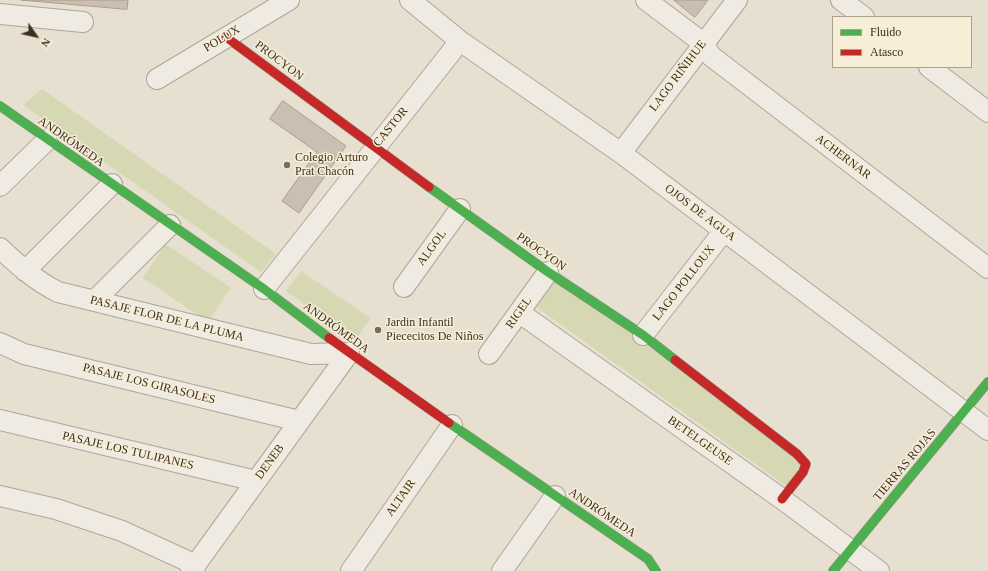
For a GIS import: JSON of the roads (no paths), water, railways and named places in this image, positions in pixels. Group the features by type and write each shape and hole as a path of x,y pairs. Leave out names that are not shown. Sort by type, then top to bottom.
{"street":[{"name":"POLUX","path":"157,79 288,0"},
{"name":"ACHERNAR","path":"646,0 703,43 711,56 988,268"},
{"name":"LAGO RIÑIHUE","path":"621,153 737,0"},
{"path":"841,0 863,16"},
{"name":"OJOS DE AGUA","path":"416,2 460,41 621,153 988,430"},
{"path":"0,14 83,22"},
{"name":"PROCYON","path":"226,37 375,148 548,272 643,335 797,454 806,464 803,472 782,499"},
{"name":"CASTOR","path":"264,289 460,41"},
{"path":"930,68 988,112"},
{"name":"ANDRÓMEDA","path":"0,106 264,289 349,353 648,559 656,571"},
{"path":"0,186 47,140"},
{"path":"25,271 112,184"},
{"name":"ALGOL","path":"404,287 460,209"},
{"path":"94,301 170,225"},
{"name":"LAGO POLLOUX","path":"643,335 724,231"},
{"name":"PASAJE FLOR DE LA PLUMA","path":"0,248 25,271 45,286 58,292 311,354 349,353"},
{"name":"RIGEL","path":"490,354 548,272"},
{"name":"BETELGEUSE","path":"520,312 782,499 844,556 879,571"},
{"name":"PASAJE LOS GIRASOLES","path":"0,343 24,354 299,421"},
{"name":"DENEB","path":"194,568 349,353"},
{"name":"TIERRAS ROJAS","path":"833,571 965,412 988,382"},
{"name":"PASAJE LOS TULIPANES","path":"0,420 256,481"},
{"name":"ALTAIR","path":"350,571 452,425"},
{"path":"0,496 56,509 122,531 194,568"},
{"path":"502,571 555,496"}],"place":[{"name":"Colegio Arturo Prat Chacón","path":"287,165"},
{"name":"Jardin Infantil Piececitos De Niños","path":"378,330"}]}
